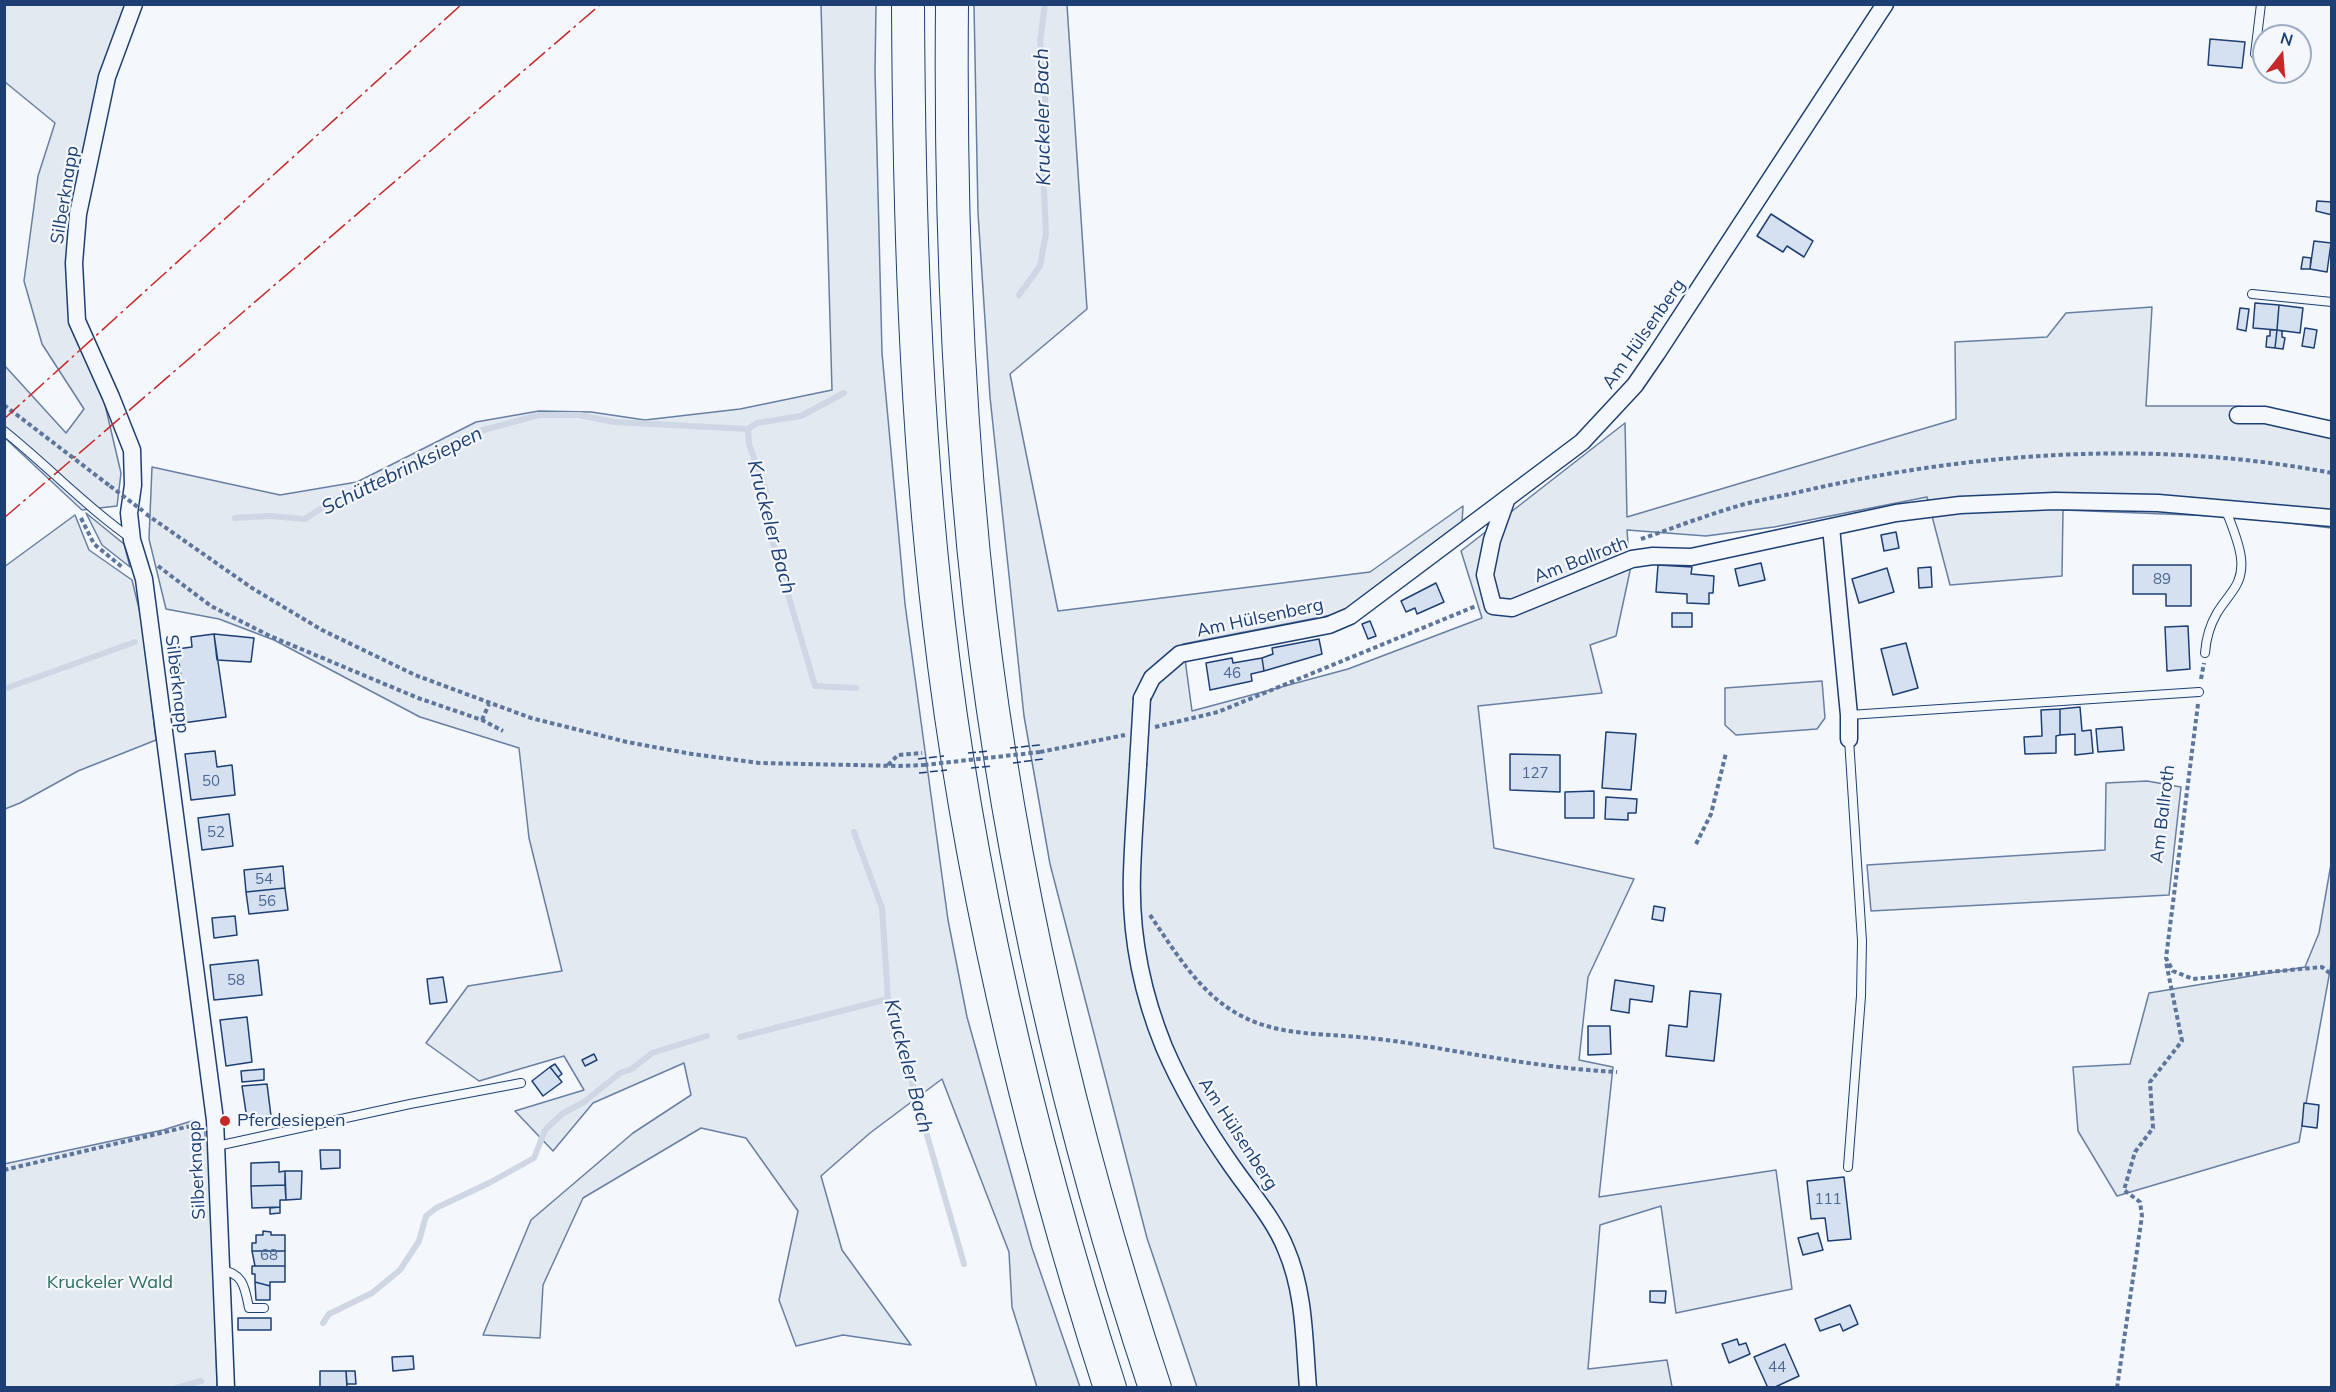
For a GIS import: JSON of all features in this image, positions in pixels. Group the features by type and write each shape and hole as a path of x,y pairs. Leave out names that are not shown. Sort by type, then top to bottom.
{"highway":[{"path":"908,4 913,263 918,376 939,624 956,748 986,914 1027,1100 1056,1212 1110,1388"},
{"path":"952,4 954,211 961,382 979,599 997,734 1032,934 1069,1096 1123,1293 1155,1388"}],"street":[{"name":"Silberknapp","path":"134,4 107,77 78,214 74,263 77,321 132,450 134,485 129,513 132,540 144,579 215,1120 226,1388"},
{"name":"Am Hülsenberg","path":"1308,1388 1299,1287 1286,1248 1262,1208 1193,1107 1165,1048 1149,1003 1136,950 1132,876 1142,698 1152,678 1180,654 1329,625 1350,616 1582,442 1635,385 1885,4"},
{"path":"2238,415 2265,415 2331,430"},
{"path":"1490,600 1485,575 1492,540 1507,498"},
{"name":"Am Ballroth","path":"1490,600 1493,606 1512,608 1632,559 1653,556 1691,556 1896,513 1960,505 2055,501 2158,503 2331,518"},
{"path":"1831,527 1849,715 1849,739"}],"lane":[{"path":"2259,24 2261,4"},
{"path":"2252,294 2331,302"},
{"path":"4,431 41,460 102,518 132,540"},
{"path":"2205,653 2206,638 2217,613 2234,592 2240,575 2241,558 2225,508"},
{"path":"1849,715 2199,692"},
{"path":"1848,1167 1861,996 1862,952 1849,739"},
{"path":"217,1146 410,1104 520,1083"},
{"path":"221,1270 232,1271 244,1284 249,1308 264,1308"}],"path":[{"path":"4,405 143,511 252,588 322,630 385,662 489,704 531,718 605,737 692,754 759,763 924,765 1040,752 1128,734"},
{"path":"4,419 9,408"},
{"path":"1631,542 1729,508 1854,480 1961,462 2075,454 2185,454 2284,464 2331,473"},
{"path":"81,518 94,544 120,566 144,579"},
{"path":"132,540 156,565 211,606 270,636 418,698 482,720 503,731"},
{"path":"1151,728 1218,712 1490,600"},
{"name":"Am Ballroth","path":"2117,1388 2142,1216 2140,1202 2124,1190 2135,1152 2153,1128 2150,1082 2182,1041 2166,958 2205,653"},
{"path":"482,720 489,704"},
{"path":"887,766 898,755 922,753"},
{"path":"1696,844 1711,814 1726,753"},
{"path":"1149,914 1203,988 1235,1013 1268,1028 1369,1038 1579,1070 1617,1072"},
{"path":"2166,958 2173,971 2193,978 2322,967 2331,975"},
{"path":"4,1170 215,1120"}],"green space":[{"path":"4,5 128,5 102,73 69,214 69,323 102,392 121,473 117,506 82,510 5,438 5,366 66,433 84,409 42,344 24,281 38,176 55,123 5,82"},
{"path":"821,5 876,5 875,71 882,353 905,604 948,920 967,1017 1032,1248 1080,1387 1037,1387 1012,1307 1009,1252 942,1079 870,1133 821,1176 842,1250 911,1345 843,1335 796,1346 779,1300 798,1211 746,1138 701,1128 583,1198 543,1285 540,1338 483,1335 531,1220 633,1133 691,1095 684,1063 593,1103 553,1151 515,1111 584,1090 564,1056 479,1081 426,1043 468,986 562,971 529,838 519,748 420,717 274,640 219,619 166,609 149,539 152,467 280,495 357,482 476,422 539,411 591,412 645,420 740,409 832,390"},
{"path":"974,5 1067,5 1087,309 1010,374 1058,611 1370,572 1463,506 1462,523 1347,612 1183,644 1192,711 1348,669 1482,618 1461,551 1625,423 1627,517 1956,419 1955,342 2047,337 2066,313 2152,307 2146,406 2236,406 2278,411 2331,424 2331,528 2241,517 2063,510 2062,576 1950,585 1927,497 1774,527 1706,536 1627,530 1630,571 1616,636 1590,645 1602,693 1478,706 1494,848 1634,879 1588,977 1579,1060 1613,1067 1599,1197 1776,1170 1792,1289 1676,1313 1661,1206 1600,1225 1588,1369 1667,1360 1672,1387 1197,1387 1147,1238 1050,864 1024,716 990,397 978,213"},
{"path":"86,513 124,544 130,567 102,545"},
{"path":"75,515 89,550 132,580 142,621 156,740 78,771 5,809 4,567"},
{"path":"1822,681 1825,718 1817,729 1736,735 1725,725 1725,688"},
{"path":"2147,781 2181,787 2169,895 1871,911 1867,865 2105,850 2106,783"},
{"path":"2331,864 2331,965 2299,1142 2117,1196 2078,1131 2073,1067 2130,1064 2149,993 2305,967 2319,933"},
{"name":"Kruckeler Wald","path":"195,1120 205,1132 205,1138 211,1137 217,1387 5,1387 4,1164 163,1130"}],"building":[{"path":"2210,39 2245,42 2242,68 2208,65"},
{"path":"2317,201 2332,202 2332,215 2316,211"},
{"path":"1771,214 1813,241 1804,257 1787,246 1783,252 1757,236"},
{"path":"2314,241 2331,243 2327,272 2310,269"},
{"path":"2303,257 2311,258 2310,269 2301,269"},
{"path":"2255,303 2279,305 2277,330 2253,328"},
{"path":"2279,305 2303,308 2300,333 2277,330"},
{"path":"2240,308 2249,309 2246,331 2237,329"},
{"path":"2305,328 2317,330 2314,348 2302,346"},
{"path":"2270,330 2277,330 2275,348 2266,347"},
{"path":"2277,330 2282,331 2282,337 2285,338 2283,349 2275,348"},
{"path":"1896,532 1899,548 1884,551 1881,535"},
{"path":"1761,563 1765,580 1739,586 1735,569"},
{"path":"1658,565 1692,567 1691,574 1714,576 1713,593 1709,593 1709,604 1687,603 1687,594 1656,592"},
{"path":"2133,565 2191,565 2191,606 2166,606 2166,594 2133,594"},
{"path":"1931,567 1932,587 1919,588 1918,568"},
{"path":"1887,568 1894,592 1859,603 1852,579"},
{"path":"1436,583 1444,602 1417,614 1415,608 1406,612 1401,601"},
{"path":"1672,613 1692,613 1692,627 1672,627"},
{"path":"1370,621 1376,636 1368,639 1362,624"},
{"path":"2188,626 2190,669 2167,671 2165,627"},
{"path":"214,634 226,717 183,723 178,683 182,683 177,649 192,647 191,637"},
{"path":"214,634 254,638 251,662 217,660"},
{"path":"1319,639 1322,654 1264,671 1262,658 1273,654 1272,648"},
{"path":"1906,643 1918,688 1893,695 1881,649"},
{"path":"1232,658 1233,663 1262,658 1264,671 1251,674 1252,681 1210,690 1206,663"},
{"path":"2080,707 2082,731 2091,730 2093,753 2075,755 2075,734 2060,735 2060,709"},
{"path":"2060,709 2060,735 2056,736 2056,753 2025,754 2024,737 2042,736 2041,710"},
{"path":"2122,727 2124,750 2098,752 2096,729"},
{"path":"1606,732 1636,734 1631,790 1602,788"},
{"path":"215,751 217,767 232,765 235,795 191,800 185,754"},
{"path":"1510,754 1560,755 1560,792 1510,790"},
{"path":"1594,791 1594,818 1565,818 1565,792"},
{"path":"1606,797 1637,799 1636,813 1628,813 1628,820 1605,819"},
{"path":"229,814 233,846 202,850 198,818"},
{"path":"283,866 285,888 246,892 244,870"},
{"path":"285,888 288,910 249,914 246,892"},
{"path":"1654,906 1665,908 1663,921 1652,919"},
{"path":"235,916 237,935 214,938 212,918"},
{"path":"258,960 262,995 214,1000 210,965"},
{"path":"443,977 447,1002 430,1004 427,979"},
{"path":"1615,980 1654,986 1652,1002 1630,999 1629,1013 1611,1010"},
{"path":"1690,991 1721,994 1714,1061 1666,1056 1669,1025 1687,1027"},
{"path":"247,1017 252,1062 226,1066 220,1020"},
{"path":"1588,1026 1610,1026 1611,1054 1588,1055"},
{"path":"594,1054 597,1060 585,1066 582,1060"},
{"path":"555,1064 562,1074 558,1077 550,1067"},
{"path":"550,1067 562,1082 543,1096 532,1081"},
{"path":"264,1069 264,1080 242,1082 241,1071"},
{"path":"267,1084 271,1116 247,1119 242,1086"},
{"path":"2304,1103 2319,1105 2317,1128 2302,1126"},
{"path":"320,1150 340,1150 340,1168 321,1169"},
{"path":"279,1162 279,1172 285,1171 285,1185 251,1186 251,1163"},
{"path":"285,1171 302,1171 301,1199 286,1200"},
{"path":"1844,1177 1851,1239 1828,1241 1825,1218 1811,1219 1807,1181"},
{"path":"285,1185 286,1200 280,1200 280,1207 252,1208 251,1186"},
{"path":"280,1207 280,1213 270,1214 270,1208"},
{"path":"263,1231 271,1232 271,1235 285,1235 285,1251 252,1251 252,1243 256,1243 256,1235 263,1235"},
{"path":"1818,1233 1823,1250 1803,1255 1798,1238"},
{"path":"252,1251 285,1251 285,1266 255,1266"},
{"path":"252,1266 285,1266 285,1282 270,1282 270,1286 255,1282"},
{"path":"255,1282 270,1286 270,1300 256,1300"},
{"path":"1650,1291 1666,1291 1665,1303 1650,1302"},
{"path":"1850,1305 1858,1324 1843,1331 1840,1324 1820,1331 1815,1319"},
{"path":"238,1318 271,1318 271,1330 238,1330"},
{"path":"1737,1339 1739,1345 1746,1343 1750,1354 1729,1363 1722,1344"},
{"path":"1785,1344 1799,1376 1773,1388 1768,1388 1754,1357"},
{"path":"413,1356 414,1369 393,1371 392,1357"},
{"path":"320,1371 346,1371 347,1388 320,1388"},
{"path":"346,1371 355,1371 356,1384 347,1384"}],"waterway":[{"name":"Kruckeler Bach","path":"1019,295 1040,266 1046,233 1042,150 1046,85 1040,42 1045,4"},
{"name":"Kruckeler Bach","path":"844,393 801,416 757,423 748,429 749,444 766,492 768,526 815,686 856,688"},
{"name":"Schüttebrinksiepen","path":"235,518 270,516 305,519 334,500 476,432 539,415 579,415 614,422 748,429"},
{"name":"Schüttebrinksiepen","path":"4,689 135,642"},
{"name":"Kruckeler Bach","path":"854,832 882,908 888,999 964,1264"},
{"path":"740,1037 888,999"},
{"path":"323,1323 329,1314 372,1293 400,1270 419,1241 426,1216 436,1208 489,1183 534,1158 545,1130 562,1114 584,1102 620,1073 632,1069 652,1053 707,1036"},
{"path":"176,1388 201,1381"}],"fence":[{"path":"1010,748 1040,745"},
{"path":"968,753 989,751"},
{"path":"918,759 944,756"},
{"path":"1013,763 1043,759"},
{"path":"971,768 992,766"},
{"path":"919,773 947,770"}],"power":[{"path":"4,419 462,4"},
{"path":"4,518 601,4"}],"place":[{"name":"Pferdesiepen","path":"225,1121"}]}
